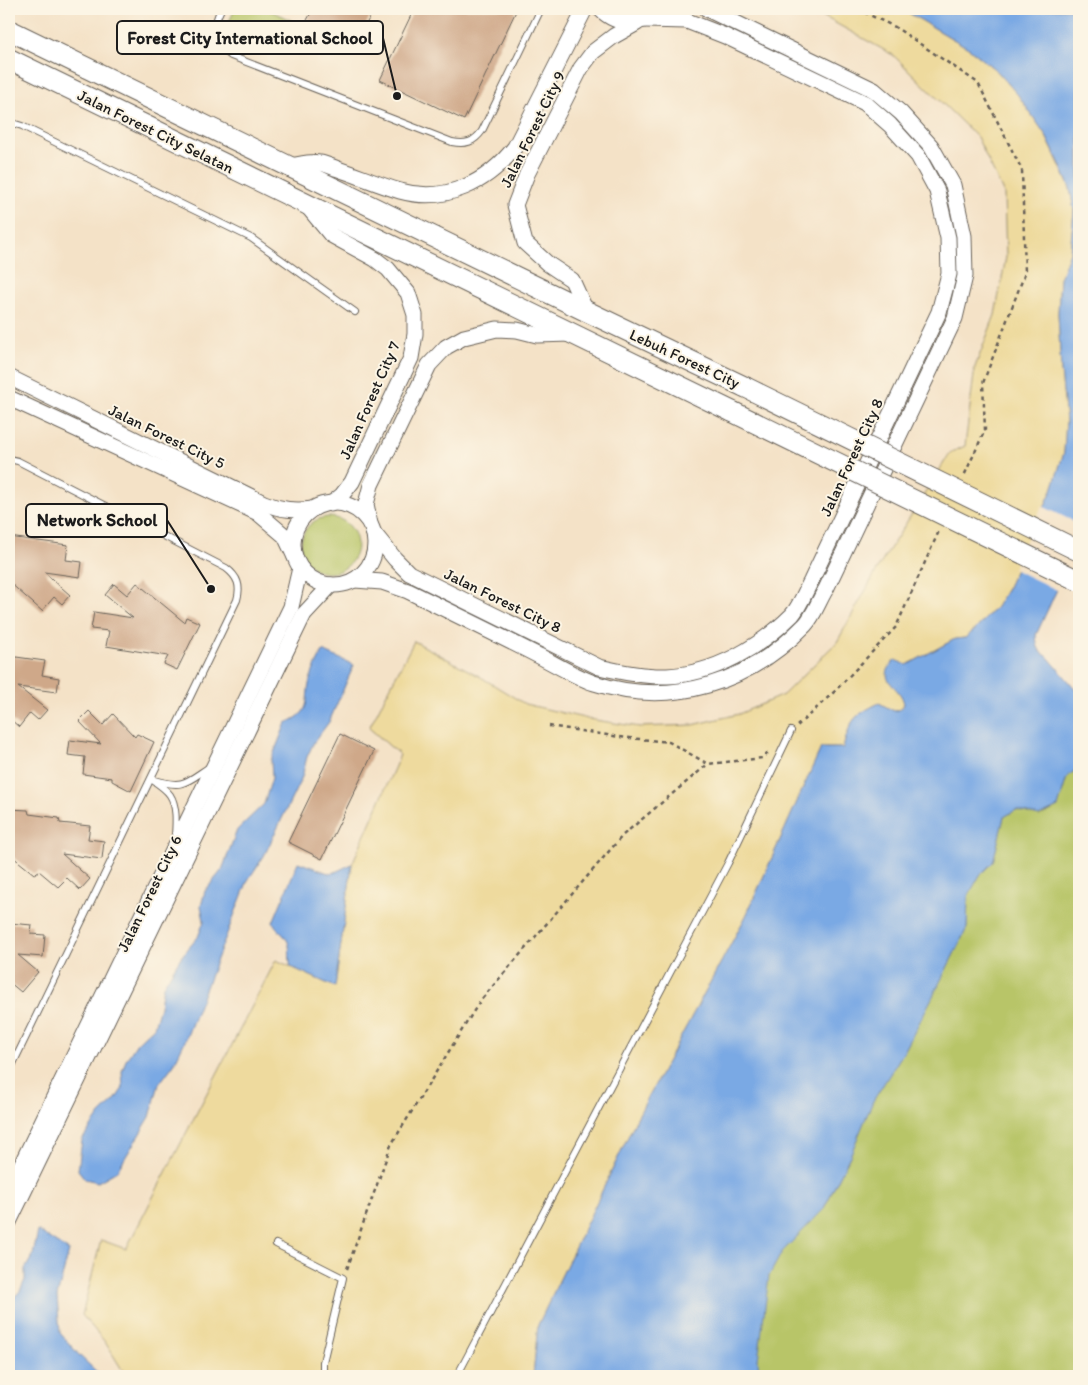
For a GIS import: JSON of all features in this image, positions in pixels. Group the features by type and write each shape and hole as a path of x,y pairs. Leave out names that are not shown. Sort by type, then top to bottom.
{"main road":[{"name":"Jalan Forest City Selatan","path":"9,30 289,166"},
{"name":"Jalan Forest City Selatan","path":"9,59 304,202"},
{"name":"Lebuh Forest City","path":"289,166 746,387 1079,551"},
{"name":"Lebuh Forest City","path":"304,202 1079,580"}],"street":[{"name":"Jalan Forest City 9","path":"289,166 319,162 400,191 416,194 447,192 463,188 479,180 493,172 515,147 584,9"},
{"path":"600,9 618,20 641,21"},
{"name":"Jalan Forest City 9","path":"586,311 572,280 548,264 525,243 515,205 527,174 580,68 593,52 614,36 654,16 661,9"},
{"name":"Jalan Forest City 8","path":"354,580 382,582 408,591 594,683 630,690 667,693 696,689 736,676 774,651 806,624 826,589 955,318 965,276 964,236 953,185 931,146 901,114 874,90 708,9"},
{"name":"Jalan Forest City 8","path":"371,528 395,559 409,573 599,667 632,674 667,676 693,673 729,661 765,638 793,613 811,582 939,312 949,274 949,265 948,238 938,191 918,156 890,125 865,104 717,33 687,21 641,21"},
{"name":"Jalan Forest City 7","path":"304,202 331,235 388,269 408,293 415,315 416,334 411,358 352,482 342,495 331,504"},
{"path":"371,528 357,510 349,506 331,504 314,509 306,514 296,530 294,539 298,562 308,577 319,583 331,585 347,584 368,567 374,550 371,528 366,504 371,484 429,364 446,347 464,337 497,329 516,330 537,335 574,334"},
{"name":"Jalan Forest City 5","path":"9,377 264,503 279,509 294,511 314,509"},
{"name":"Jalan Forest City 5","path":"9,398 258,513 285,536 298,562"},
{"name":"Jalan Forest City 6","path":"9,1190 291,607 298,562"},
{"name":"Jalan Forest City 6","path":"9,1222 304,614 331,585"}],"lane":[{"path":"221,9 214,29 216,40 222,50 231,56 461,144 470,143 482,131 541,9"},
{"path":"9,122 22,126 251,238 355,312"},
{"path":"9,458 27,465 226,568 234,574 240,591 9,1072"},
{"path":"457,1376 728,864 791,731"},
{"path":"151,779 172,785 182,784 215,763"},
{"path":"151,779 169,794 174,806 176,818 175,846"},
{"path":"276,1244 343,1278 323,1362 323,1376"}],"path":[{"path":"343,1278 391,1145 480,1001 623,835 708,764"}],"green space":[{"path":"235,9 267,9 299,24 285,54 227,26"},
{"path":"323,517 335,517 345,521 353,529 357,545 353,561 345,569 335,573 323,573 313,569 305,561 301,551 301,539 305,529 313,521"},
{"path":"1079,767 1079,1376 716,1376 726,1276 823,1210 850,1156 873,1100 905,1050 967,928 968,896 980,875 993,862 1004,817 1016,810 1040,816 1058,807 1067,777"}],"sand":[{"path":"810,9 902,9 970,49 998,72 1018,95 1045,134 1070,188 1074,211 1070,252 1060,278 1058,313 1066,421 1064,452 1052,490 1008,587 996,607 965,638 955,639 907,665 900,694 904,704 900,709 894,711 879,703 863,712 854,720 848,731 843,748 821,748 746,916 637,1118 538,1325 533,1376 126,1376 105,1342 82,1315 101,1240 126,1249 276,960 335,987 352,864 400,755 369,728 414,641 479,676 525,704 588,719 640,727 693,725 739,714 783,695 837,642 878,568 950,453 965,446 975,367 995,315 1006,257 1004,194 977,137 893,55"}],"water":[{"path":"902,9 1079,9 1079,542 1036,635 1039,650 1047,656 1079,693 1079,767 1067,777 1058,807 1039,816 1016,810 1004,817 993,862 980,875 968,896 967,928 933,996 905,1050 873,1101 850,1156 823,1210 782,1252 769,1276 758,1360 759,1376 533,1376 538,1325 637,1118 746,916 821,748 843,748 848,731 854,720 863,712 879,703 894,711 901,709 904,704 902,697 890,683 887,674 895,660 907,665 955,639 965,638 996,607 1008,587 1052,490 1064,452 1066,421 1058,313 1060,278 1070,252 1074,211 1070,188 1045,134 1018,95 998,72 970,49"},
{"path":"323,651 354,665 329,722 314,742 307,757 302,777 264,856 248,880 185,1041 174,1064 159,1084 150,1117 117,1171 98,1182 85,1179 78,1170 82,1140 100,1114 115,1100 123,1088 122,1071 126,1060 137,1043 154,1027 163,986 181,957 198,937 204,921 201,906 205,891 222,870 237,830 264,804 272,778 271,760 286,723 295,719 305,709 311,677"},
{"path":"298,862 331,874 352,864 335,987 291,967 288,942 273,922"},
{"path":"38,1231 69,1251 57,1297 60,1333 101,1376 9,1376 9,1303 20,1291 25,1280 25,1269 33,1255"}],"pier":[{"path":"1042,506 1079,524 1079,548 1059,591 1013,569"}],"building":[{"path":"313,9 374,9 354,47 306,22"},
{"path":"414,9 517,9 464,120 380,80"},
{"path":"9,537 68,545 66,560 82,562 80,577 44,572 70,595 62,604 54,597 42,611 9,582"},
{"path":"137,583 184,622 186,617 200,623 177,670 164,664 168,656 106,646 109,631 91,629 94,612 133,618 105,595 114,584 127,595"},
{"path":"9,656 45,661 42,675 59,678 57,692 18,687 47,710 38,720 30,713 19,727 9,718"},
{"path":"89,711 103,725 113,714 135,737 137,734 154,742 131,791 112,781 112,778 83,774 85,757 68,755 70,740 101,744 79,721"},
{"path":"340,734 374,751 322,859 288,842"},
{"path":"9,809 28,810 29,814 59,818 60,823 90,826 88,839 104,841 102,859 62,854 90,879 80,890 67,878 58,887 39,871 34,874 13,857 9,859"},
{"path":"9,923 32,925 31,934 45,935 43,957 18,955 38,972 21,992 9,982"}],"place":[{"name":"Forest City International School","path":"397,96"},
{"name":"Network School","path":"211,589"}]}
